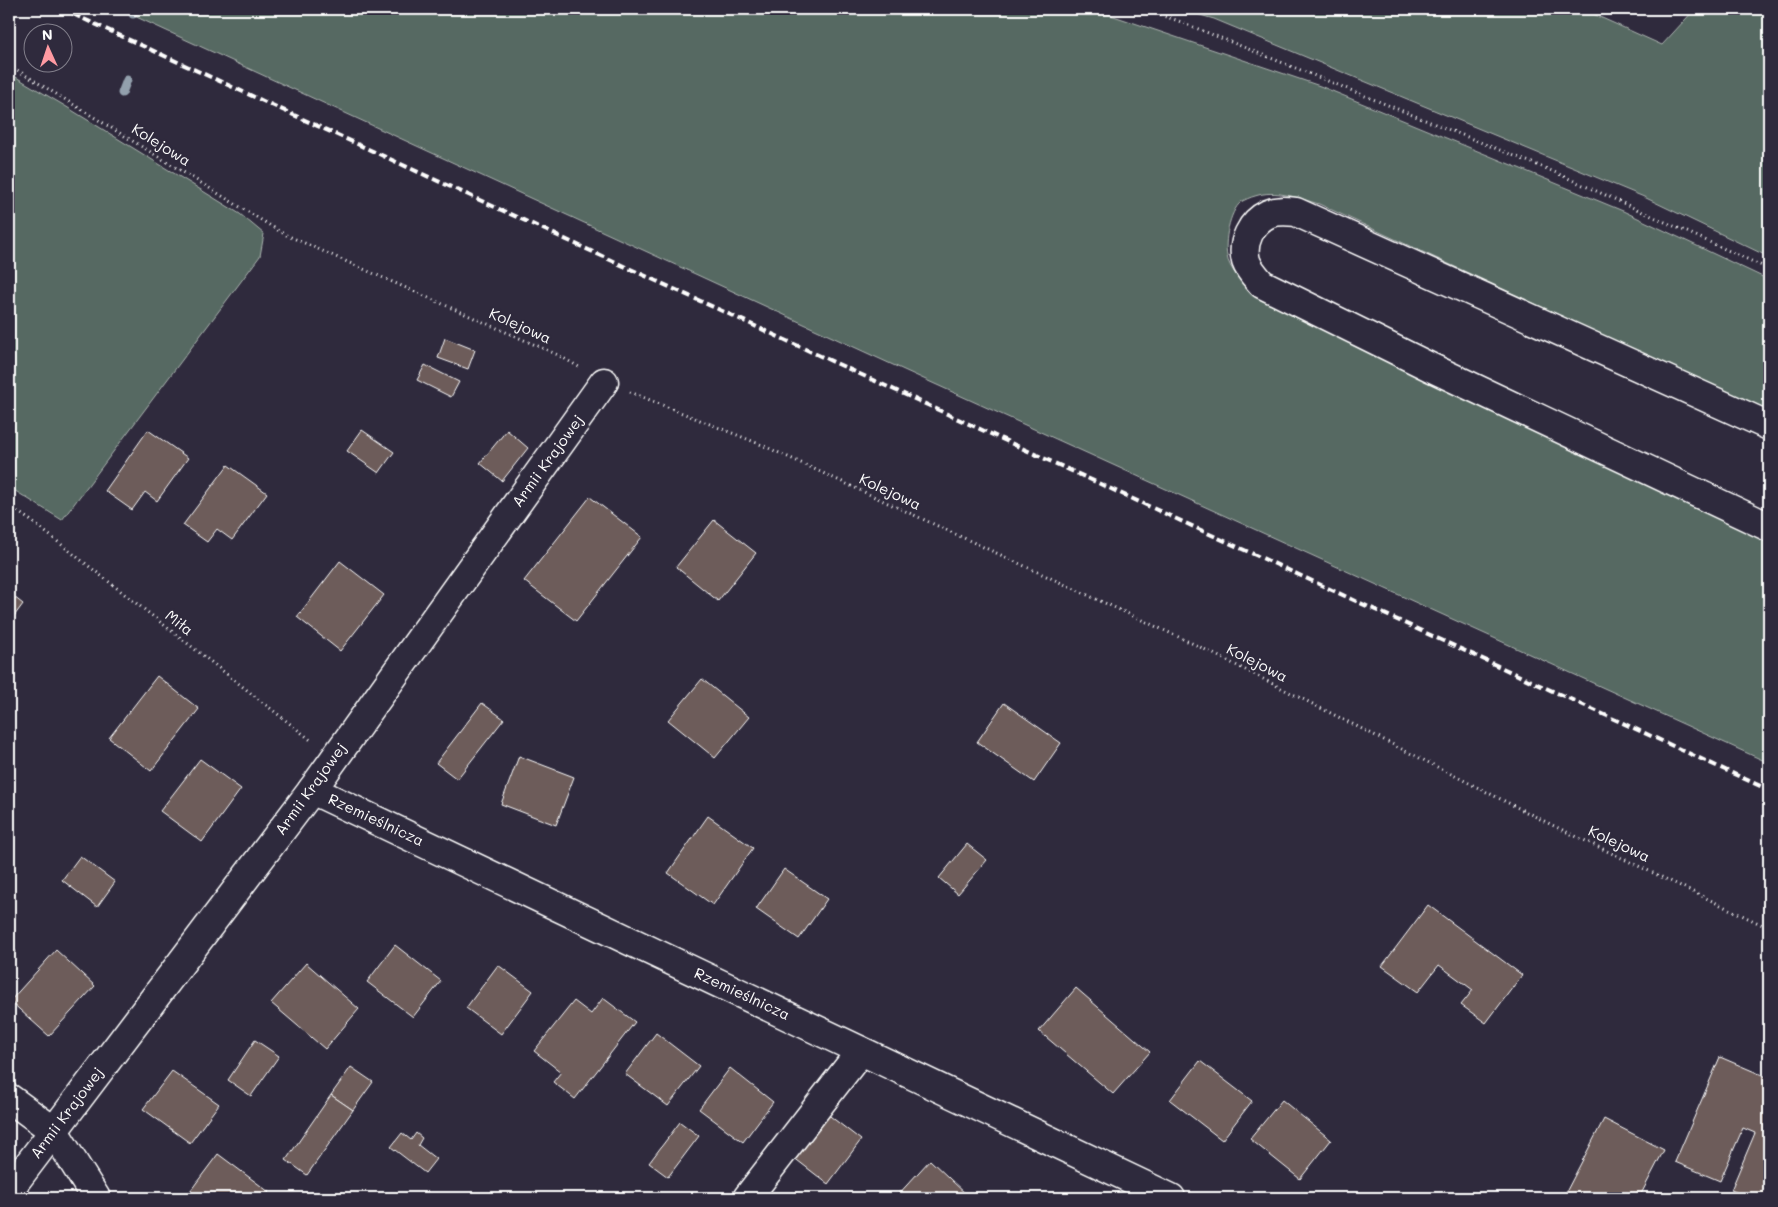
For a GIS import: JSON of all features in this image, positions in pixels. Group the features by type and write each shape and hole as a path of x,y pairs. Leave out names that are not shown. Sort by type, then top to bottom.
{"street":[{"path":"1769,426 1296,212 1282,210 1268,214 1257,222 1249,234 1245,247 1246,261 1252,274 1262,284 1430,367 1769,527"},
{"name":"Armii Krajowej","path":"9,1190 312,790 604,382"},
{"name":"Rzemieślnicza","path":"312,790 1171,1198"},
{"path":"747,1198 861,1051"},
{"path":"9,1098 54,1131 96,1198"}],"path":[{"path":"1141,9 1176,20 1552,171 1769,269"},
{"name":"Kolejowa","path":"9,65 284,234 558,355 604,382 762,445 1187,641 1550,824 1769,928"},
{"name":"Miła","path":"9,506 30,520 334,759"}],"green space":[{"path":"119,9 1093,9 1320,86 1623,211 1769,280 1769,412 1319,204 1303,199 1271,193 1253,196 1241,202 1233,213 1227,235 1226,250 1228,261 1233,270 1251,291 1380,358 1769,536 1769,763 904,370"},
{"path":"1179,9 1582,9 1662,45 1695,9 1769,9 1769,257 1644,197 1214,19"},
{"path":"9,73 240,214 264,234 260,256 62,520 9,487"}],"building":[{"path":"445,338 475,350 468,369 438,358"},
{"path":"425,365 459,382 451,397 417,380"},
{"path":"148,430 188,458 157,501 145,492 132,510 105,491"},
{"path":"362,430 394,452 379,473 347,451"},
{"path":"507,430 528,448 502,481 480,463"},
{"path":"228,465 267,493 232,540 217,529 207,542 183,525"},
{"path":"590,497 642,537 576,621 524,581"},
{"path":"714,520 756,553 718,601 676,567"},
{"path":"340,561 384,595 340,651 297,617"},
{"path":"9,593 23,604 9,623"},
{"path":"157,676 199,709 151,771 109,738"},
{"path":"702,679 749,717 715,758 668,720"},
{"path":"482,703 504,719 457,779 436,763"},
{"path":"1004,703 1061,743 1034,782 977,742"},
{"path":"519,756 574,777 556,825 501,804"},
{"path":"200,759 241,789 202,842 160,811"},
{"path":"708,816 753,848 713,905 668,873"},
{"path":"967,844 987,860 958,894 939,878"},
{"path":"80,856 115,882 97,907 62,880"},
{"path":"784,869 827,899 799,939 756,909"},
{"path":"1428,905 1522,975 1486,1023 1461,1005 1473,990 1439,965 1418,992 1382,966"},
{"path":"395,945 441,981 413,1017 367,982"},
{"path":"9,946 16,951 9,960"},
{"path":"56,950 95,986 49,1036 10,1001"},
{"path":"306,963 359,1009 325,1049 271,1003"},
{"path":"498,965 533,991 501,1034 466,1008"},
{"path":"1076,988 1150,1052 1113,1094 1039,1031"},
{"path":"603,998 635,1022 575,1099 553,1082 561,1072 534,1051 574,1001 591,1014"},
{"path":"656,1033 699,1066 668,1106 625,1074"},
{"path":"255,1040 279,1056 251,1096 228,1080"},
{"path":"1720,1057 1769,1078 1769,1198 1751,1198 1731,1190 1755,1133 1743,1128 1720,1181 1675,1162"},
{"path":"1200,1061 1252,1101 1222,1140 1170,1100"},
{"path":"351,1067 373,1082 353,1110 331,1095"},
{"path":"730,1068 773,1102 743,1142 699,1109"},
{"path":"172,1071 219,1104 190,1143 143,1109"},
{"path":"331,1095 353,1110 307,1175 286,1160"},
{"path":"1282,1100 1331,1140 1300,1179 1250,1139"},
{"path":"826,1113 861,1140 828,1184 793,1157"},
{"path":"1604,1119 1664,1150 1639,1198 1563,1198"},
{"path":"680,1122 699,1136 668,1177 649,1163"},
{"path":"402,1133 411,1140 416,1133 422,1138 418,1145 436,1159 425,1173 391,1147"},
{"path":"218,1154 269,1192 264,1198 193,1198 188,1194"},
{"path":"930,1160 969,1197 895,1198"}],"waterway":[{"path":"133,9 133,14"},
{"path":"122,93 127,80"}],"railway":[{"path":"62,9 1769,790"}]}
